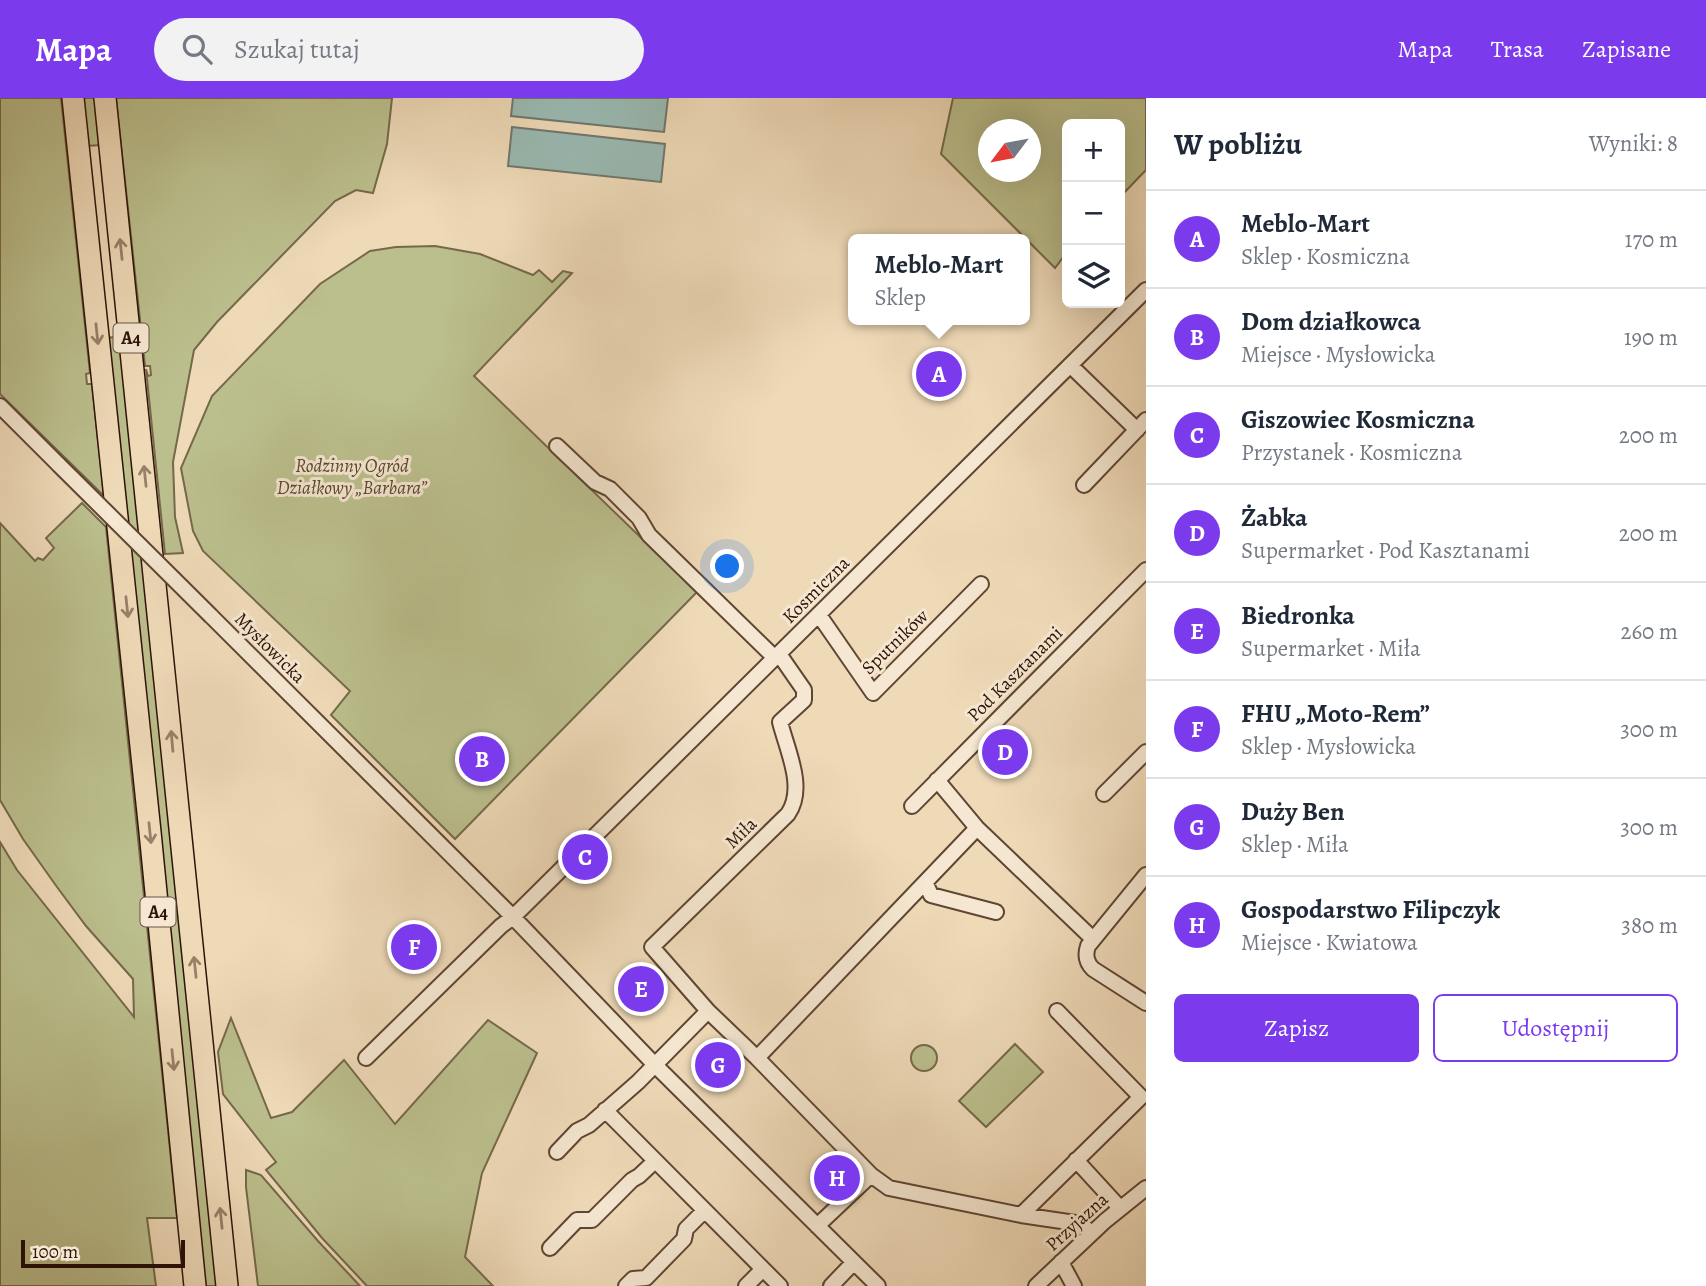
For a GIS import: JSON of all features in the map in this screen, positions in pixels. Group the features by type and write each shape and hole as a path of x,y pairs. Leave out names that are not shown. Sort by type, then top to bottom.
{"highway":[{"name":"A4","path":"73,98 152,846 195,1286"},
{"name":"A4","path":"105,98 227,1286"}],"street":[{"name":"Kosmiczna","path":"513,917 1146,290"},
{"path":"1070,365 1142,425 1084,485"},
{"name":"Mysłowicka","path":"0,406 513,917 655,1065 878,1286"},
{"path":"557,446 595,482 611,489 639,519 649,535 777,656"},
{"name":"Pod Kasztanami","path":"912,806 1146,570"},
{"name":"Sputników","path":"819,615 873,693 981,584"},
{"name":"Miła","path":"777,656 804,690 805,696 780,722 796,785 796,801 652,947 708,1011 871,1175 889,1188 1021,1215 1075,1223 1092,1232"},
{"path":"1104,794 1146,752"},
{"path":"937,780 977,828 1093,939"},
{"path":"757,1058 977,828"},
{"path":"1146,875 1093,939 1086,953 1088,964 1146,1003"},
{"path":"926,884 931,895 996,912"},
{"path":"366,1058 445,979 513,917"},
{"path":"557,1152 655,1065 708,1011"},
{"path":"1021,1215 1141,1097 1057,1011"},
{"path":"606,1110 780,1286"},
{"path":"1076,1160 1120,1208"},
{"path":"550,1248 577,1220 592,1220 655,1161"},
{"path":"817,1226 871,1175"},
{"name":"Przyjazna","path":"1036,1286 1092,1232 1146,1188"},
{"path":"626,1286 633,1279 646,1278 684,1238 686,1229 704,1210"},
{"path":"831,1286 854,1262"},
{"path":"1061,1262 1074,1286"},
{"path":"746,1286 762,1270"}],"green space":[{"path":"0,98 61,98 90,373 86,374 87,384 92,384 104,496 0,394"},
{"path":"80,98 97,98 102,145 85,146"},
{"path":"116,98 392,98 387,144 373,193 356,190 335,201 217,322 194,350 173,462 175,517 183,553 165,554 146,369 148,376 151,375 150,366 145,366"},
{"path":"953,98 1146,98 1146,170 1125,192 1125,119 1062,119 1062,259 1055,268 1030,243 1030,234 1021,234 941,154"},
{"name":"Rodzinny Ogród Działkowy „Barbara”","path":"435,246 480,254 533,275 539,270 552,282 563,271 572,273 474,376 697,592 455,839 331,715 350,691 203,551 193,531 181,468 212,396 320,284 370,251"},
{"path":"124,336 221,1286 203,1286 106,338"},
{"path":"82,503 106,527 177,1218 147,1218 156,1286 0,1286 0,842 17,870 134,1017 133,979 86,926 57,887 23,839 0,800 0,523 35,561 38,558 43,560 54,548 46,538"},
{"path":"231,1018 271,1118 292,1112 344,1060 395,1124 488,1020 537,1053 482,1173 465,1257 493,1286 367,1286 322,1238 266,1170 276,1162 223,1094 218,1052"},
{"path":"1015,1044 1043,1072 986,1127 959,1101"},
{"path":"924,1045 933,1049 937,1058 933,1067 924,1071 915,1067 911,1058 915,1049"},
{"path":"246,1170 261,1175 360,1286 258,1286"}],"water":[{"path":"513,98 668,98 664,132 511,116"},
{"path":"512,127 665,144 661,182 508,166"}],"place":[{"name":"Meblo-Mart","path":"939,374"},
{"name":"Żabka","path":"1005,752"},
{"name":"Dom działkowca","path":"482,759"},
{"name":"Giszowiec Kosmiczna","path":"585,857"},
{"name":"FHU „Moto-Rem”","path":"414,947"},
{"name":"Biedronka","path":"641,989"},
{"name":"Duży Ben","path":"718,1065"},
{"name":"Gospodarstwo Filipczyk","path":"837,1178"}]}
